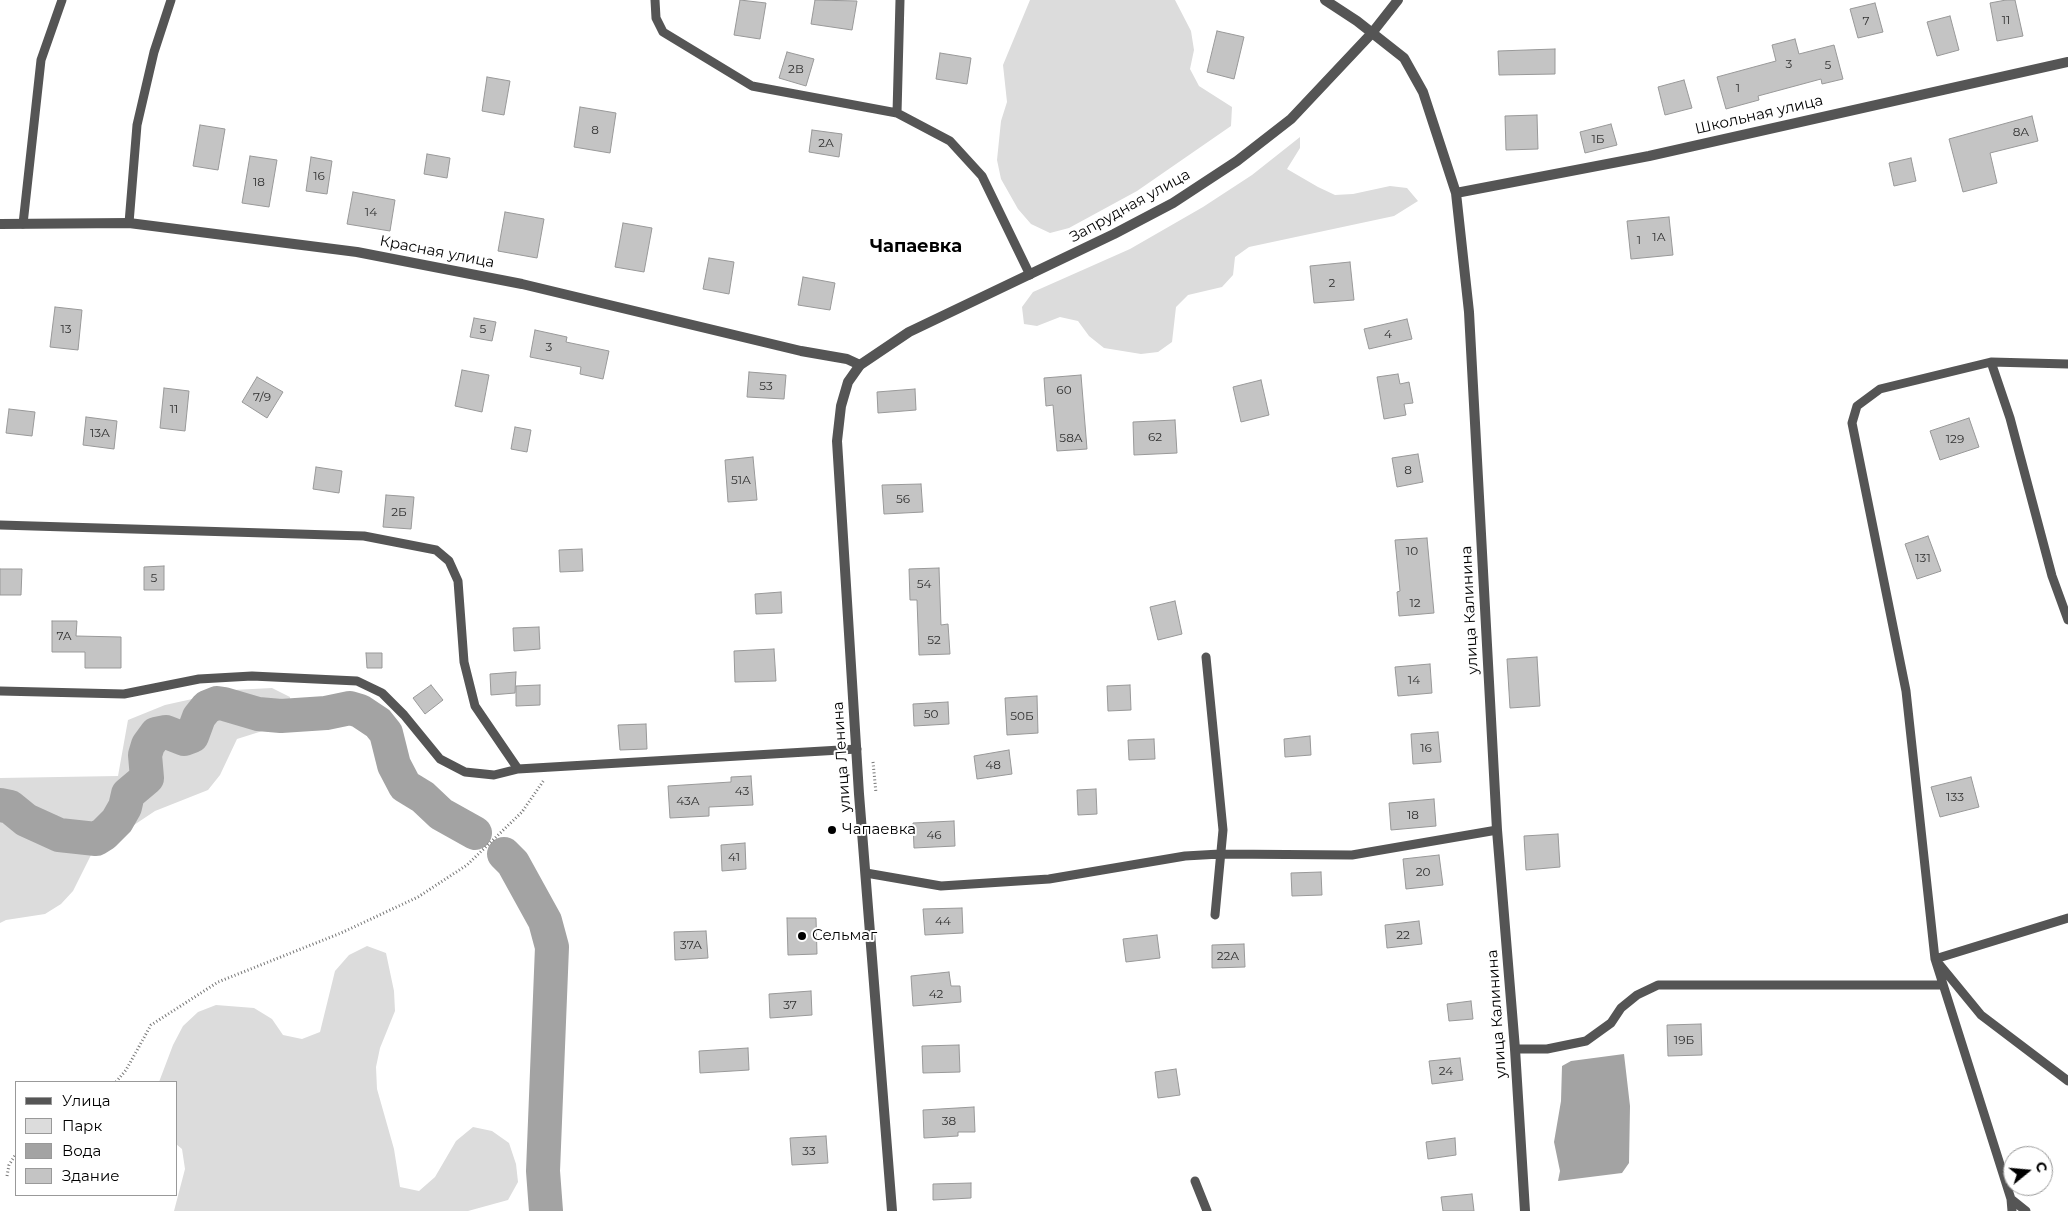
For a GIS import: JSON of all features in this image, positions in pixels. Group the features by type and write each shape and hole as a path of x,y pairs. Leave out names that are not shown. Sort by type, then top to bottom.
{"street":[{"name":"улица Калинина","path":"1324,0 1404,58 1423,92 1456,193 1469,312 1497,830 1515,1049 1525,1211"},
{"name":"Запрудная улица","path":"860,365 909,332 1030,275 1173,203 1237,161 1290,119 1372,33 1398,0"},
{"name":"Школьная улица","path":"1456,193 1649,156 2068,62"},
{"name":"Красная улица","path":"0,224 129,223 366,254 522,284 801,350 847,359 860,365"},
{"name":"улица Ленина","path":"860,365 848,382 841,406 837,441 857,749 892,1211"}],"lane":[{"path":"23,224 41,60 62,0"},
{"path":"129,223 137,125 154,52 171,0"},
{"path":"655,0 656,18 663,32 752,86 897,113 950,141 982,176 1030,275"},
{"path":"897,113 900,0"},
{"path":"1991,362 2010,418 2052,576 2068,620"},
{"path":"2012,1211 2011,1199 1935,959 1906,691 1852,423 1857,406 1880,390 1991,362 2068,364"},
{"path":"0,525 364,536 436,550 449,561 458,582 464,662 475,706 518,769"},
{"path":"1206,658 1223,830 1214,915"},
{"path":"0,691 124,694 199,679 252,676 357,681 382,693 404,715 440,759 465,772 494,775 518,769 857,749"},
{"path":"866,873 940,886 1049,879 1185,856 1220,854 1352,855 1497,830"},
{"path":"1935,959 2068,918"},
{"path":"1935,959 1980,1015 2068,1081"},
{"path":"1515,1049 1547,1049 1586,1042 1611,1023 1621,1008 1637,995 1658,985 1942,985"},
{"path":"1195,1181 1207,1211"},
{"path":"2011,1199 2026,1211"}],"path":[{"path":"873,760 876,794"},
{"path":"117,1081 126,1070 151,1025 218,982 349,929 418,897 467,865 522,812 553,767"},
{"path":"6,1176 9,1165 15,1156"}],"green space":[{"path":"1030,0 1175,0 1191,31 1194,50 1190,69 1199,86 1232,107 1231,126 1137,191 1069,228 1050,233 1031,224 1018,209 1001,179 997,160 1001,121 1007,102 1003,65"},
{"path":"1300,137 1300,148 1287,169 1318,187 1335,195 1353,194 1390,186 1407,188 1418,201 1394,216 1249,247 1235,257 1233,275 1222,287 1188,295 1176,307 1172,342 1158,352 1141,354 1104,348 1089,336 1078,321 1060,317 1037,326 1024,324 1022,307 1033,292 1130,249 1203,207 1252,175"},
{"path":"272,688 290,697 289,716 275,727 237,739 220,775 208,790 155,811 122,833 105,839 91,855 73,891 61,904 45,914 6,920 0,923 0,778 118,776 128,720 165,705 233,690"},
{"path":"367,946 386,953 394,991 395,1011 380,1048 376,1067 377,1089 394,1149 400,1187 419,1191 435,1177 456,1141 473,1127 492,1131 509,1143 516,1164 518,1182 508,1200 468,1211 174,1211 185,1169 182,1149 178,1146 178,1081 159,1081 173,1045 183,1026 198,1012 216,1005 254,1008 272,1019 283,1035 302,1039 320,1032 335,971 349,955"}],"water":[{"path":"1624,1054 1630,1106 1629,1163 1622,1173 1558,1181 1560,1171 1554,1142 1561,1101 1562,1066 1571,1061"}],"building":[{"path":"740,0 766,3 760,39 734,35"},
{"path":"815,0 857,1 852,30 811,24"},
{"path":"2015,0 2023,36 1997,41 1990,3"},
{"path":"1875,3 1883,32 1858,38 1850,9"},
{"path":"1950,16 1959,50 1937,56 1927,22"},
{"path":"1217,31 1244,37 1234,79 1207,72"},
{"path":"1795,39 1799,54 1834,45 1843,79 1822,84 1821,79 1758,96 1759,100 1726,109 1717,77 1776,61 1772,45"},
{"path":"1555,49 1555,74 1499,75 1498,51"},
{"path":"787,52 814,59 806,86 779,78"},
{"path":"940,53 971,58 967,84 936,79"},
{"path":"487,77 510,81 504,115 482,111"},
{"path":"1684,80 1692,108 1665,115 1658,87"},
{"path":"580,107 616,113 610,153 574,147"},
{"path":"1537,115 1538,149 1506,150 1505,116"},
{"path":"2032,116 2038,141 1990,153 1997,183 1963,192 1949,139"},
{"path":"1611,124 1617,145 1585,153 1580,132"},
{"path":"200,125 225,129 218,170 193,166"},
{"path":"812,130 842,134 839,157 809,152"},
{"path":"427,154 450,158 447,178 424,174"},
{"path":"250,156 277,160 269,207 242,203"},
{"path":"311,157 332,161 327,194 306,191"},
{"path":"1911,158 1916,181 1894,186 1889,163"},
{"path":"353,192 395,200 390,231 347,224"},
{"path":"505,212 544,219 537,258 498,251"},
{"path":"1669,217 1673,255 1631,259 1627,221"},
{"path":"623,223 652,228 644,272 615,267"},
{"path":"709,258 734,262 729,294 703,289"},
{"path":"1350,262 1354,300 1314,303 1310,266"},
{"path":"803,277 835,283 830,310 798,305"},
{"path":"55,307 82,310 78,350 50,347"},
{"path":"474,318 496,322 492,341 470,337"},
{"path":"1407,319 1412,339 1369,349 1364,329"},
{"path":"535,330 567,337 566,342 609,351 603,379 580,374 581,367 530,357"},
{"path":"462,370 489,375 482,412 455,406"},
{"path":"749,372 786,375 784,399 747,397"},
{"path":"1398,374 1400,384 1409,382 1413,403 1404,404 1406,415 1384,419 1377,377"},
{"path":"1081,375 1087,449 1057,451 1053,405 1046,406 1044,378"},
{"path":"257,377 283,392 267,418 242,402"},
{"path":"1261,380 1269,415 1241,422 1233,387"},
{"path":"164,388 189,391 185,431 160,428"},
{"path":"915,389 916,410 878,413 877,392"},
{"path":"9,409 35,412 32,436 6,433"},
{"path":"86,417 117,421 114,449 83,445"},
{"path":"1969,418 1979,447 1940,460 1930,431"},
{"path":"1175,420 1177,453 1134,455 1133,422"},
{"path":"515,427 531,430 527,452 511,449"},
{"path":"1418,454 1423,482 1397,487 1392,458"},
{"path":"753,457 757,500 728,502 725,460"},
{"path":"316,467 342,471 339,493 313,489"},
{"path":"921,484 923,512 884,514 882,485"},
{"path":"386,495 414,497 411,529 383,527"},
{"path":"1928,536 1941,571 1917,579 1905,544"},
{"path":"1427,538 1434,613 1399,616 1397,592 1400,591 1395,540"},
{"path":"582,549 583,571 560,572 559,550"},
{"path":"164,566 164,590 144,590 144,567"},
{"path":"939,568 941,625 948,624 950,654 919,655 917,600 910,600 909,569"},
{"path":"0,569 22,569 21,595 0,595"},
{"path":"781,592 782,613 756,614 755,594"},
{"path":"1175,601 1182,634 1158,640 1150,607"},
{"path":"52,621 77,621 76,636 121,637 121,668 85,668 85,652 52,652"},
{"path":"539,627 540,649 514,651 513,628"},
{"path":"774,649 776,681 735,682 734,651"},
{"path":"366,653 382,653 382,668 367,668"},
{"path":"1537,657 1540,706 1510,708 1507,659"},
{"path":"1430,664 1432,693 1398,696 1395,667"},
{"path":"516,672 515,693 491,695 490,674"},
{"path":"431,685 443,700 425,714 413,698"},
{"path":"540,685 540,705 516,706 516,686"},
{"path":"1130,685 1131,710 1108,711 1107,686"},
{"path":"1037,696 1038,733 1007,735 1005,698"},
{"path":"948,702 949,724 914,726 913,704"},
{"path":"646,724 647,749 620,750 618,725"},
{"path":"1438,732 1441,762 1413,764 1411,734"},
{"path":"1310,736 1311,755 1285,757 1284,739"},
{"path":"1154,739 1155,759 1129,760 1128,740"},
{"path":"1009,750 1012,774 977,779 974,756"},
{"path":"751,776 753,805 709,807 709,816 670,818 668,786 731,782 731,777"},
{"path":"1971,777 1979,807 1940,817 1931,787"},
{"path":"1096,789 1097,814 1078,815 1077,790"},
{"path":"1434,799 1436,826 1391,830 1389,803"},
{"path":"954,821 955,846 914,848 913,823"},
{"path":"1558,834 1560,867 1526,870 1524,836"},
{"path":"745,843 746,869 722,871 721,845"},
{"path":"1439,855 1443,885 1406,889 1403,859"},
{"path":"1321,872 1322,895 1292,896 1291,873"},
{"path":"962,908 963,933 925,935 923,909"},
{"name":"Сельмаг","path":"787,918 816,918 817,954 788,955"},
{"path":"1419,921 1422,944 1387,948 1385,925"},
{"path":"706,931 708,958 675,960 674,932"},
{"path":"1157,935 1160,958 1126,962 1123,939"},
{"path":"1244,944 1245,967 1212,968 1212,945"},
{"path":"949,972 951,986 960,986 961,1002 913,1006 911,976"},
{"path":"811,991 812,1015 770,1018 769,994"},
{"path":"1471,1001 1473,1019 1449,1021 1447,1004"},
{"path":"1701,1024 1702,1055 1668,1056 1667,1025"},
{"path":"959,1045 960,1072 923,1073 922,1046"},
{"path":"748,1048 749,1070 700,1073 699,1051"},
{"path":"1460,1058 1463,1080 1432,1084 1429,1061"},
{"path":"1176,1069 1180,1095 1158,1098 1155,1072"},
{"path":"974,1107 975,1132 958,1132 958,1136 924,1138 923,1110"},
{"path":"826,1136 828,1163 792,1165 790,1138"},
{"path":"1455,1138 1456,1155 1428,1159 1426,1142"},
{"path":"971,1183 971,1198 933,1200 933,1184"},
{"path":"1472,1194 1474,1211 1443,1211 1441,1197"}],"waterway":[{"path":"0,805 10,807 26,820 59,835 96,839 117,821 125,807 128,794 147,778 145,755 148,745 156,734 166,732 184,739 192,736 199,717 207,707 217,703 258,714 281,716 326,713 350,708 360,711 378,723 386,733 394,765 405,786 423,797 441,814 475,833"},
{"path":"504,854 513,863 545,921 552,947 543,1171 546,1211"}],"place":[{"name":"Чапаевка","path":"832,830"},
{"name":"Сельмаг","path":"802,936"}],"district":[{"name":"Чапаевка","path":"916,247"}]}
